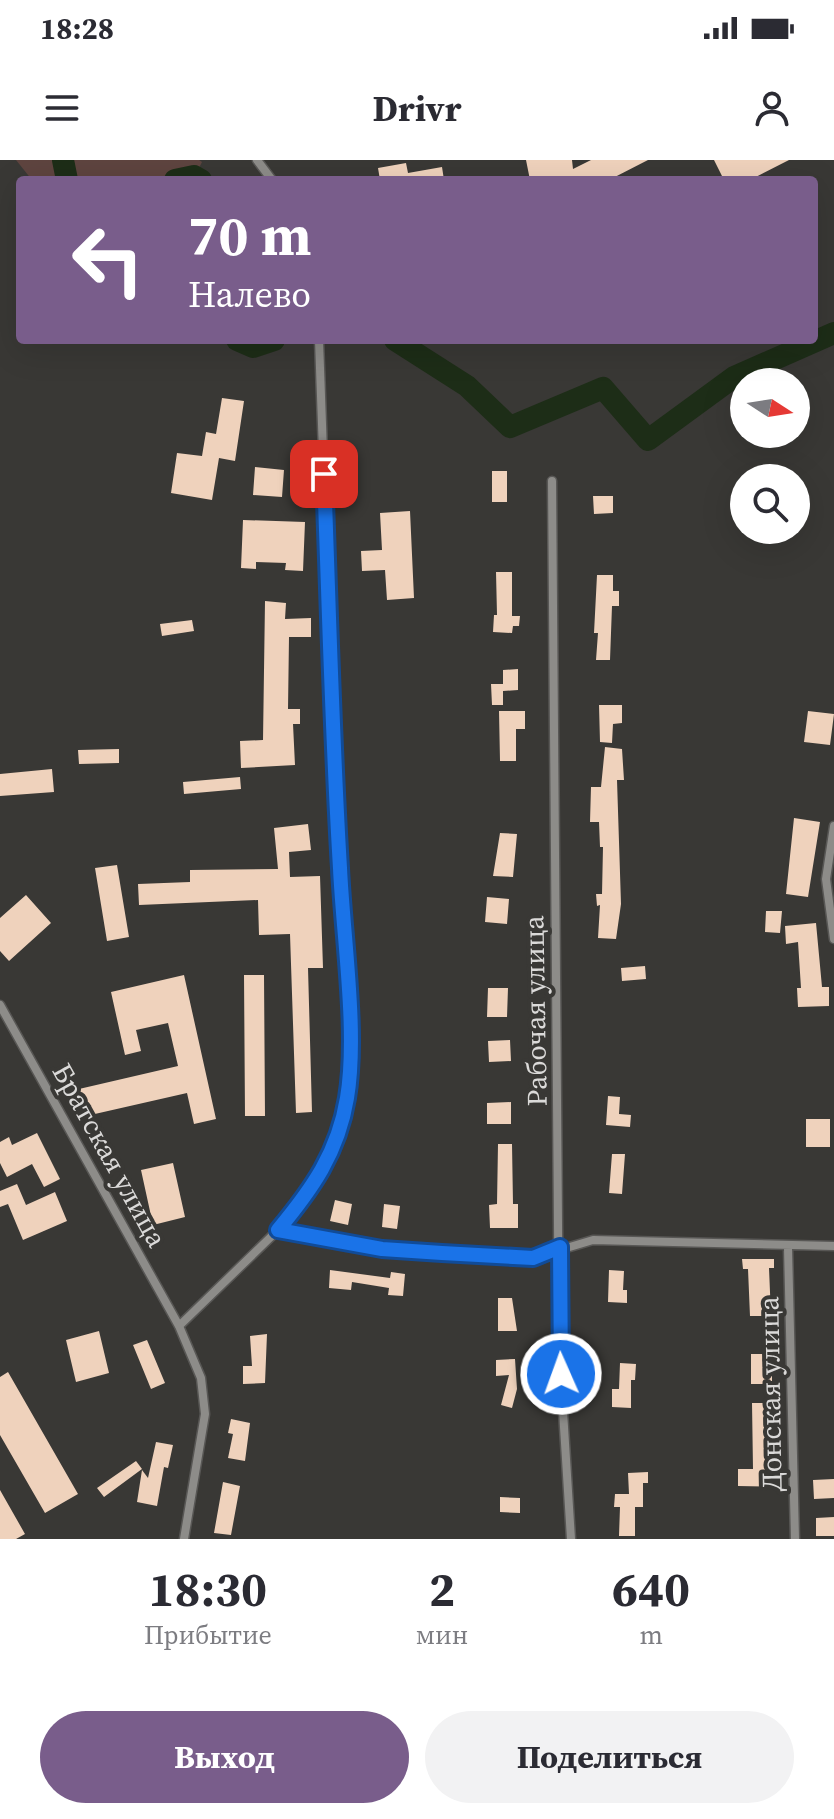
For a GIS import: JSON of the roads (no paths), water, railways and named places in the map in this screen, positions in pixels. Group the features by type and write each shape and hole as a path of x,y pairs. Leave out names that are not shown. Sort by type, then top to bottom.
{"street":[{"path":"179,1326 278,1230 317,1184 340,1128 348,1096 350,1044 336,816 319,344"},
{"name":"Рабочая улица","path":"552,481 559,1347 571,1539"},
{"path":"834,826 826,879 834,939"},
{"name":"Братская улица","path":"0,1005 179,1326 201,1378 205,1414 184,1539"},
{"path":"278,1230 397,1250 533,1258 560,1247 593,1240 788,1248 834,1246"},
{"name":"Донская улица","path":"788,1248 795,1539"}],"waterway":[{"path":"63,160 66,176"},
{"path":"818,340 834,333"},
{"path":"246,344 253,347 262,344"},
{"path":"401,344 467,386 510,427 603,388 648,440 734,377 809,344"}]}
